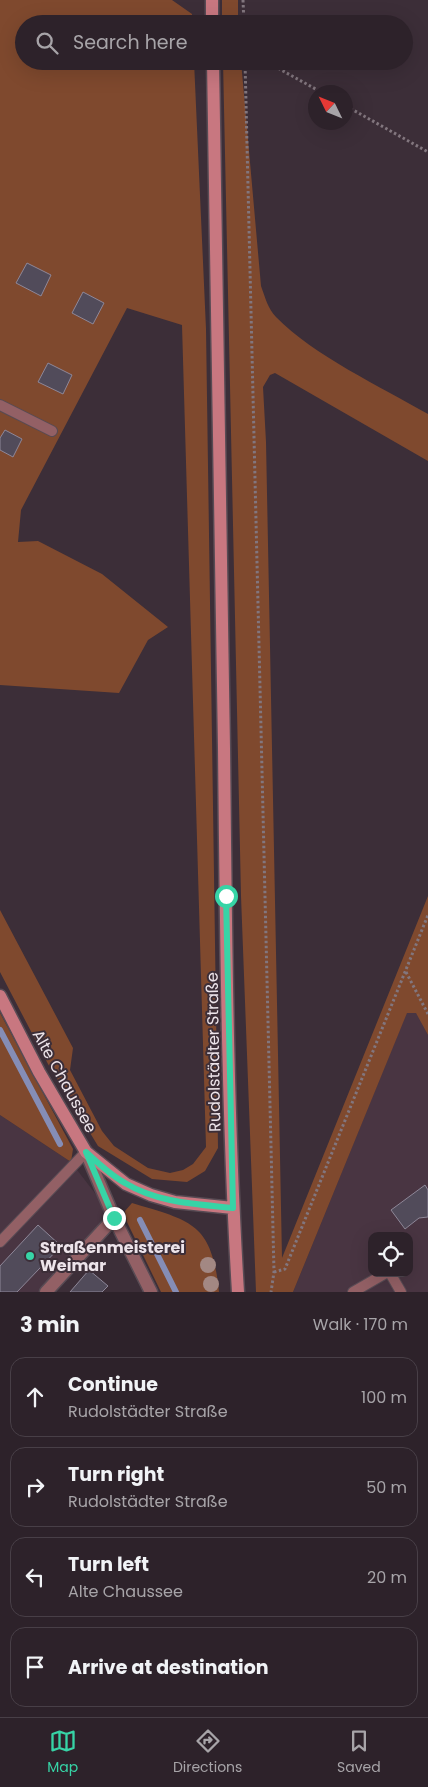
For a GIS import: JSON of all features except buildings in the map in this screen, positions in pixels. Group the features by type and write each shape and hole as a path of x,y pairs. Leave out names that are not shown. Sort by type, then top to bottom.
{"main road":[{"path":"212,0 212,15"},
{"name":"Rudolstädter Straße","path":"213,70 219,320 226,896 233,1208 238,1292"},
{"name":"Alte Chaussee","path":"0,996 39,1072 86,1152"},
{"path":"86,1152 126,1184 151,1195 175,1202 233,1208"}],"street":[{"name":"Alte Chaussee","path":"86,1152 114,1218 151,1292"},
{"path":"46,1292 114,1218"}],"lane":[{"path":"0,405 52,431"},
{"path":"0,1242 4,1229 86,1152"},
{"path":"353,1292 379,1277"},
{"path":"392,1277 401,1292"}],"path":[{"path":"243,0 244,15"},
{"path":"245,70 274,1272 271,1292"},
{"path":"281,70 308,85"},
{"path":"353,110 428,152"},
{"path":"274,1272 285,1269 428,915"},
{"path":"406,972 428,1014"}],"shaded area":[{"path":"0,0 172,0 192,15 15,15 15,70 194,70 206,329 218,1148 205,1171 187,1182 152,1179 98,1146 48,1064 0,972 0,910 73,1048 70,1070 102,1131 114,1146 148,1168 170,1173 183,1170 193,1164 206,1147 182,325 127,308 21,510 18,542 38,541 102,574 168,627 148,640 119,693 0,685"},
{"path":"222,0 238,0 238,15 222,15"},
{"path":"223,70 242,70 261,286 271,310 291,331 328,357 428,414 428,461 275,373 270,375 263,387 266,442 282,1258 428,896 428,1035 416,1013 407,1013 293,1292 256,1292 241,896"},
{"path":"407,1012 416,1012 428,1035 428,1292 293,1292"},
{"path":"0,1013 73,1149 71,1162 0,1115"},
{"path":"0,1115 71,1162 114,1218 46,1292 0,1292"},
{"path":"132,1203 170,1215 195,1228 204,1238 211,1252 216,1269 219,1292 161,1292 127,1222 125,1211"}],"waterway":[{"path":"0,1030 60,1144"},
{"path":"140,1220 176,1292"}],"place":[{"name":"Straßenmeisterei Weimar","path":"30,1256"}],"route":[{"path":"114,1218 86,1152 126,1184 151,1195 175,1202 233,1208 226,896"}]}
